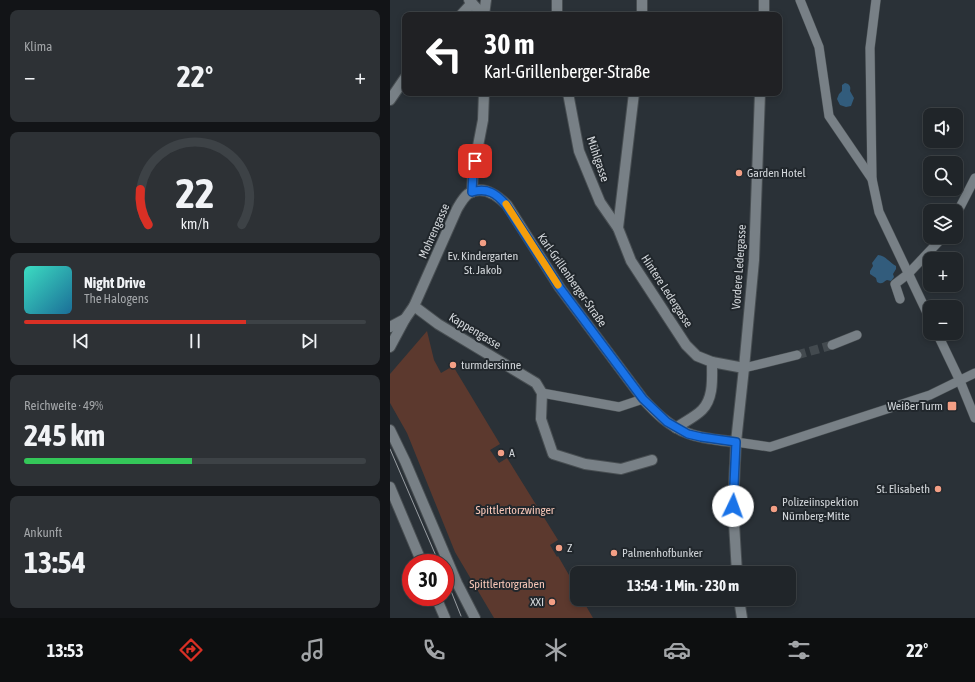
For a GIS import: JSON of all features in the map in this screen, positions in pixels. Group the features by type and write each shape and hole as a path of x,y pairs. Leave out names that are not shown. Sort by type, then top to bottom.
{"street":[{"path":"484,12 486,0"},
{"path":"557,0 557,12"},
{"path":"642,0 642,12"},
{"path":"764,0 764,12"},
{"path":"800,0 819,47 829,116 872,179"},
{"path":"876,0 870,48 872,179 879,212 923,305"},
{"path":"464,12 473,1 481,12"},
{"path":"390,100 402,82"},
{"path":"472,192 473,172 483,120 484,96"},
{"name":"Mühlgasse","path":"569,96 579,151 600,202 618,228"},
{"name":"Hintere Ledergasse","path":"634,96 618,228 631,261 686,345 697,356 712,362 744,368"},
{"name":"Vordere Ledergasse","path":"737,566 733,506 736,442 754,260 760,96"},
{"path":"962,204 975,178"},
{"name":"Karl-Grillenberger-Straße","path":"472,192 478,190 495,194 506,205 560,288 643,399 658,415 676,428 688,434 736,442"},
{"name":"Mohrengasse","path":"390,347 414,306 457,209 468,194 472,192"},
{"path":"900,299 895,284 908,274 936,244"},
{"name":"Kappengasse","path":"414,306 438,324 536,383 542,393"},
{"path":"390,327 405,319"},
{"path":"832,345 857,335"},
{"path":"940,340 960,381 975,418"},
{"path":"744,368 797,355"},
{"path":"676,428 702,410 707,402 711,390 712,362"},
{"path":"736,442 770,447 930,395 975,373"},
{"path":"643,399 619,407 542,393 541,419 553,454 585,464 621,469 652,460"},
{"path":"390,430 454,576 475,618"},
{"path":"390,488 418,554"},
{"path":"440,606 445,618"},
{"path":"739,606 742,618"}],"green space":[{"name":"Spittlertorgraben","path":"427,331 434,360 441,373 453,366 500,444 490,450 499,463 507,458 558,540 550,545 570,577 570,606 586,606 593,618 494,618 455,552 407,433 390,403 390,374"}],"water":[{"path":"845,83 850,86 850,91 854,98 851,106 846,107 840,105 837,99 842,91 842,85"},
{"path":"878,255 896,266 893,274 894,277 891,281 887,280 879,283 877,282 876,278 870,274 873,266 872,263"}],"tunnel":[{"path":"797,355 832,345"}],"tram line":[{"path":"390,449 435,554"},
{"path":"454,598 461,616"}],"slow traffic":[{"path":"506,204 558,285"}],"place":[{"name":"Garden Hotel","path":"739,173"},
{"name":"Ev. Kindergarten St. Jakob","path":"483,243"},
{"name":"turmdersinne","path":"453,365"},
{"name":"Weißer Turm","path":"952,406"},
{"name":"A","path":"501,453"},
{"name":"St. Elisabeth","path":"938,489"},
{"name":"Polizeiinspektion Nürnberg-Mitte","path":"774,509"},
{"name":"Z","path":"559,548"},
{"name":"Palmenhofbunker","path":"614,553"},
{"name":"XXI","path":"552,602"}],"route":[{"path":"475,161 472,192 478,190 495,194 506,205 560,288 643,399 667,422 688,434 736,442 733,506"}],"park label":[{"name":"Spittlertorzwinger","path":"515,510"}]}
